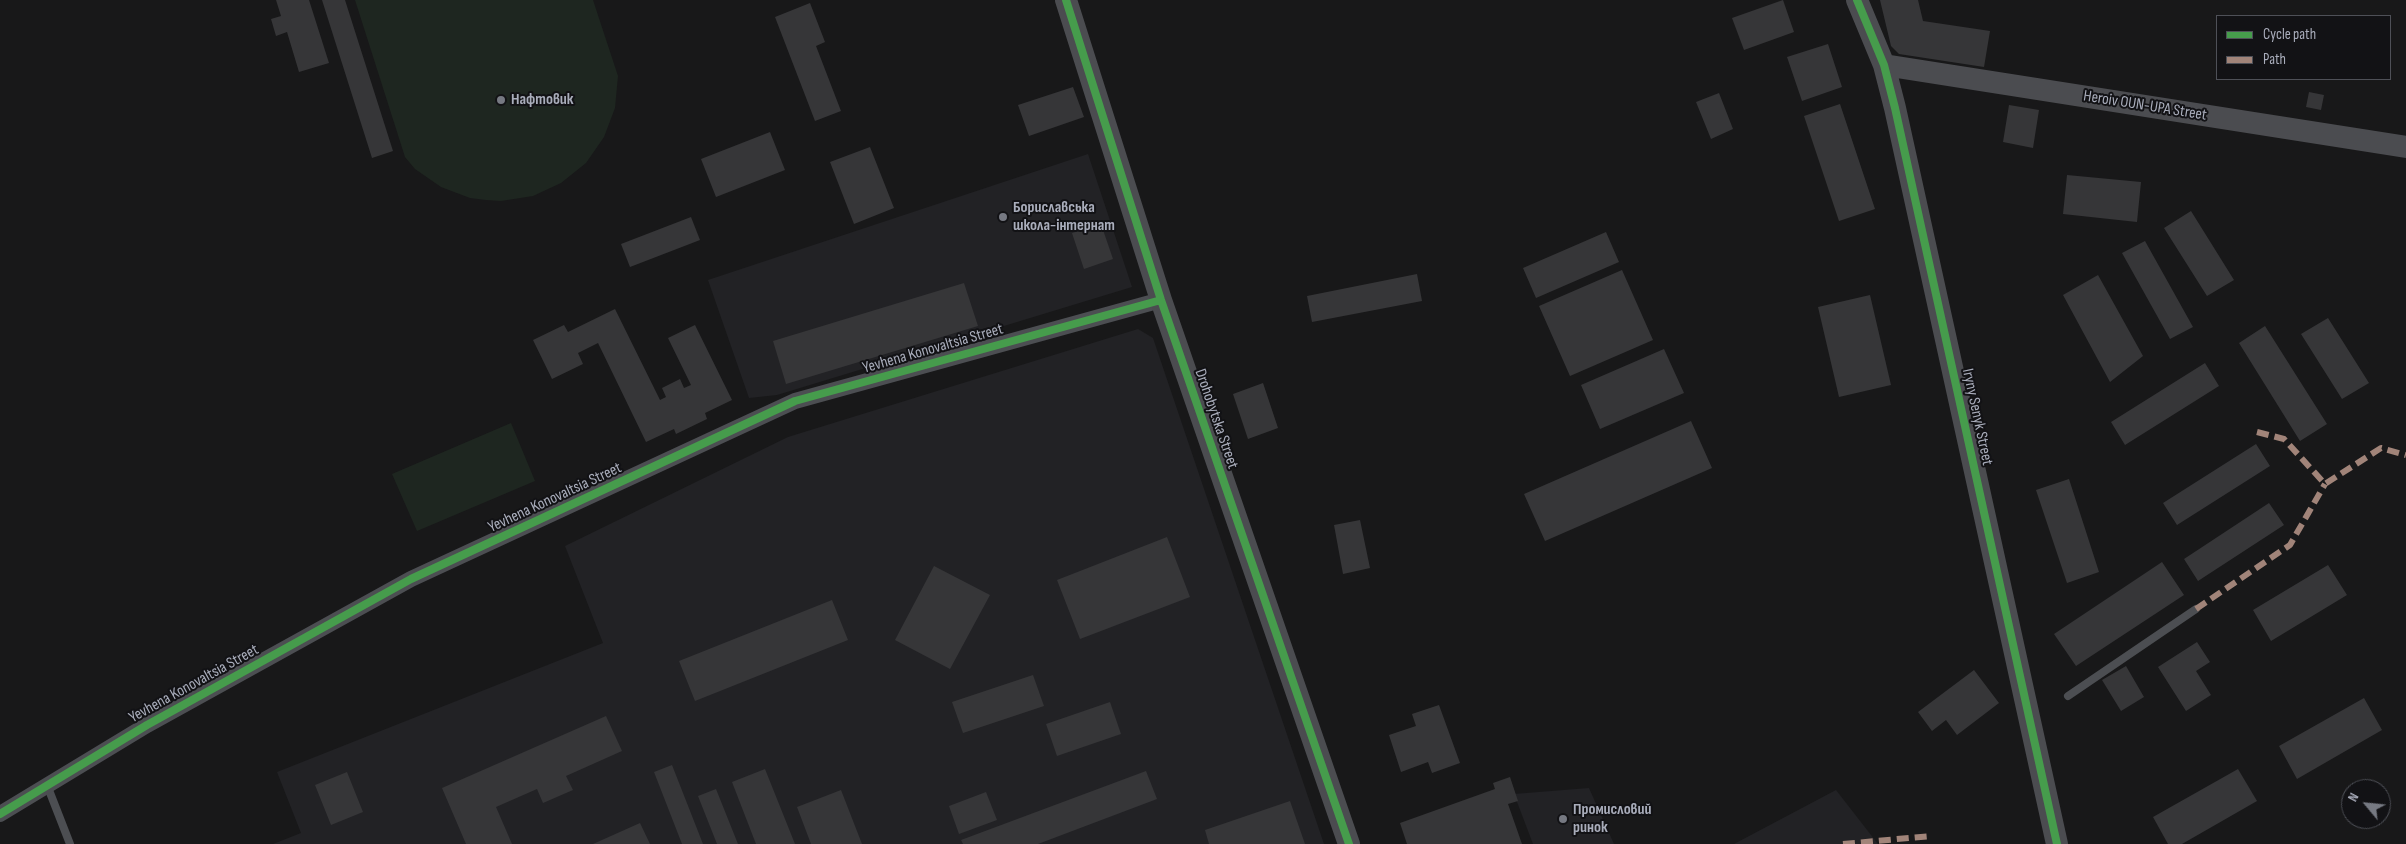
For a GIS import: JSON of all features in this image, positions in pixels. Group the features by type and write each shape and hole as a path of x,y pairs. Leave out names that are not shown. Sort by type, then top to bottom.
{"street":[{"name":"Drohobytska Street","path":"1066,0 1161,300 1349,844"},
{"name":"Iryny Senyk Street","path":"1857,0 1884,65 1896,108 2057,844"},
{"name":"Heroiv OUN-UPA Street","path":"1884,65 2406,147"},
{"name":"Yevhena Konovaltsia Street","path":"0,814 147,725 411,579 795,401 1161,300"}],"lane":[{"path":"2068,696 2196,609"},
{"path":"47,785 70,844"}],"shaded area":[{"name":"Нафтовик","path":"355,0 593,0 618,76 615,108 604,137 586,163 561,183 533,196 501,201 486,200 470,198 441,187 415,169 405,157"},
{"name":"Бориславська школа-інтернат","path":"1088,154 1132,287 777,395 749,398 708,280"},
{"path":"1138,329 1153,338 1324,844 273,844 301,833 277,772 603,643 565,546 788,437"},
{"path":"511,423 535,481 417,531 392,474"},
{"name":"Промисловий ринок","path":"1589,788 1614,844 1533,844 1514,794"},
{"path":"1836,790 1878,844 1734,844"}],"building":[{"path":"276,0 309,0 329,63 299,72 287,32 276,36 271,19 281,16"},
{"path":"322,0 345,0 393,151 372,158"},
{"path":"1783,0 1794,32 1744,50 1732,18"},
{"path":"1880,0 1918,0 1923,21 1990,31 1984,67 1899,54 1891,46"},
{"path":"810,3 825,42 816,46 841,111 815,121 775,17"},
{"path":"1828,44 1842,87 1802,101 1787,57"},
{"path":"1073,87 1084,117 1029,136 1018,105"},
{"path":"2309,92 2324,95 2321,110 2306,107"},
{"path":"1719,93 1733,129 1711,139 1696,102"},
{"path":"1840,104 1875,209 1839,221 1804,116"},
{"path":"2009,105 2039,110 2033,148 2003,142"},
{"path":"770,132 785,170 716,197 701,159"},
{"path":"870,147 894,208 854,224 830,162"},
{"path":"2067,175 2141,182 2137,222 2063,214"},
{"path":"2191,211 2234,280 2207,296 2164,228"},
{"path":"691,217 700,240 630,267 621,244"},
{"path":"1101,224 1113,259 1084,269 1072,233"},
{"path":"1606,232 1619,262 1536,298 1523,268"},
{"path":"2145,241 2193,327 2170,339 2122,253"},
{"path":"1622,270 1653,340 1570,376 1539,306"},
{"path":"1417,274 1422,301 1312,322 1307,296"},
{"path":"2098,275 2143,356 2110,382 2063,295"},
{"path":"964,283 978,326 786,384 773,341"},
{"path":"1870,295 1891,385 1839,397 1818,307"},
{"path":"615,309 660,400 666,397 662,388 680,379 684,388 691,385 668,338 695,325 732,400 705,413 707,419 676,434 674,429 646,442 598,343 578,353 583,364 552,379 533,340 564,325 568,332"},
{"path":"2328,318 2369,383 2342,399 2301,334"},
{"path":"2265,326 2327,424 2300,441 2239,343"},
{"path":"1664,349 1684,393 1600,429 1581,385"},
{"path":"2205,363 2219,386 2125,445 2111,422"},
{"path":"1263,383 1278,428 1248,439 1233,394"},
{"path":"1691,421 1712,468 1545,541 1524,494"},
{"path":"2256,444 2270,466 2177,525 2163,503"},
{"path":"2069,479 2099,572 2067,583 2036,490"},
{"path":"2269,503 2284,525 2198,581 2184,559"},
{"path":"1360,520 1370,568 1343,574 1334,525"},
{"path":"1167,537 1190,597 1080,639 1057,580"},
{"path":"2162,562 2184,595 2076,666 2054,634"},
{"path":"2328,565 2347,595 2271,641 2253,610"},
{"path":"934,566 990,595 950,669 895,640"},
{"path":"832,600 848,640 695,701 679,661"},
{"path":"2197,642 2210,662 2196,671 2211,695 2186,711 2158,667"},
{"path":"2126,666 2144,697 2121,711 2102,680"},
{"path":"1974,670 1999,703 1957,735 1946,720 1932,731 1918,712"},
{"path":"1033,675 1044,706 963,733 952,702"},
{"path":"2364,698 2382,730 2297,779 2279,746"},
{"path":"1110,702 1121,734 1057,756 1046,724"},
{"path":"1439,705 1460,763 1432,773 1428,762 1401,772 1389,735 1416,726 1412,714"},
{"path":"606,716 622,751 566,776 573,790 543,803 537,789 496,807 512,844 466,844 442,788"},
{"path":"672,765 703,844 682,844 654,772"},
{"path":"765,769 795,844 756,844 732,782"},
{"path":"2238,769 2257,801 2182,844 2168,844 2153,817"},
{"path":"1146,771 1157,799 1038,844 963,844 961,840"},
{"path":"347,772 363,812 331,825 315,785"},
{"path":"1510,777 1518,801 1508,804 1522,844 1407,844 1400,823 1495,789 1493,783"},
{"path":"716,789 738,844 717,844 698,796"},
{"path":"841,790 862,844 811,844 797,807"},
{"path":"986,792 997,820 959,834 949,806"},
{"path":"1290,801 1305,844 1209,844 1205,830"},
{"path":"640,823 650,844 593,844"}],"marked path":[{"path":"2257,432 2284,439 2325,484 2381,448 2406,455"},
{"path":"2196,609 2290,545 2325,484"},
{"path":"1843,844 1931,836"}],"cycle path":[{"path":"1066,0 1161,300 1349,844"},
{"path":"1857,0 1884,65 1895,108 2057,844"},
{"path":"0,814 147,725 411,579 795,401 1161,300"}],"place":[{"name":"Нафтовик","path":"501,100"},
{"name":"Бориславська школа-інтернат","path":"1003,217"},
{"name":"Промисловий ринок","path":"1563,819"}]}
